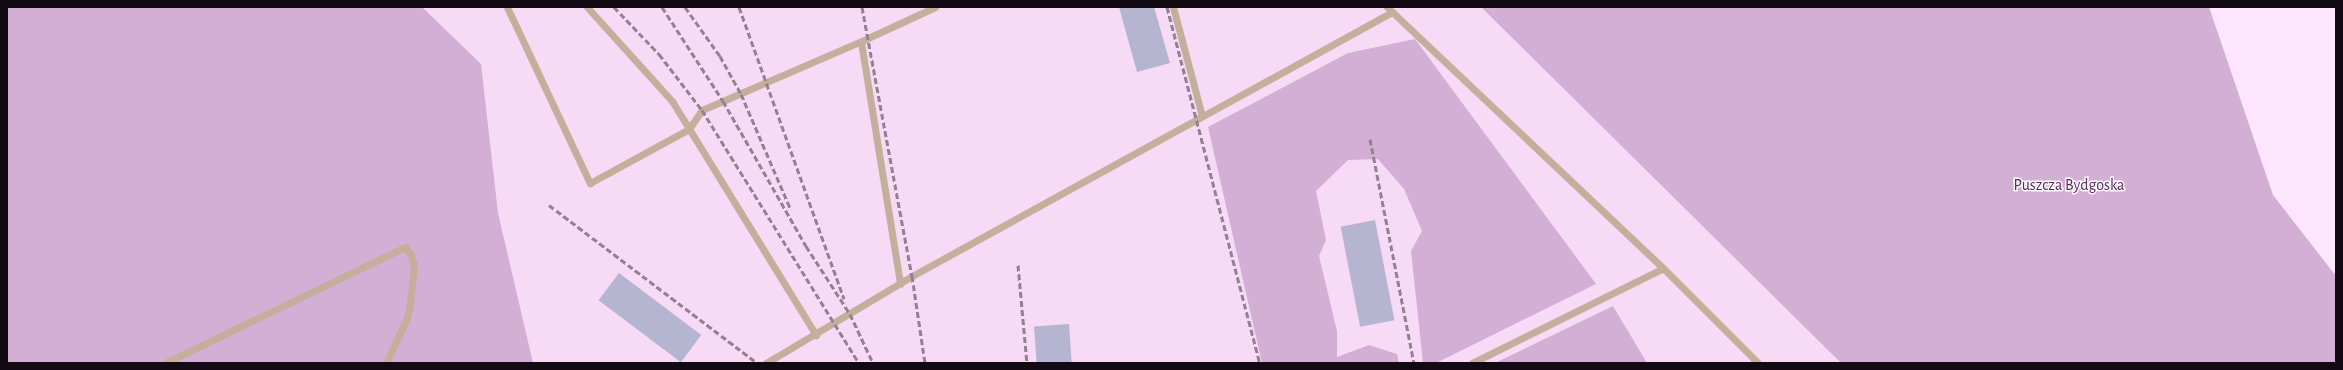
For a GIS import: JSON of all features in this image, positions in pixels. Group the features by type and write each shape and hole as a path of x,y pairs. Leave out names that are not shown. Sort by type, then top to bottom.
{"lane":[{"path":"506,7 590,183 689,129 702,110 860,42 935,7"},
{"path":"587,7 672,101 816,335"},
{"path":"1173,7 1202,116"},
{"path":"766,363 816,335 900,284 1202,116 1390,9 1663,268 1758,363"},
{"path":"860,42 900,284"},
{"path":"165,363 405,247 410,253 414,265 410,304 407,318 386,363"},
{"path":"1472,363 1663,268"}],"shaded area":[{"path":"7,7 1481,7 1841,363 7,363"}],"green space":[{"path":"7,7 422,7 481,64 498,213 533,363 7,363"},
{"name":"Puszcza Bydgoska","path":"1481,7 2209,7 2273,195 2336,276 2336,363 1841,363"},
{"path":"1415,39 1596,284 1436,363 1423,363 1411,251 1422,231 1404,189 1378,159 1348,160 1316,191 1326,240 1319,256 1337,331 1337,357 1369,345 1397,354 1399,363 1262,363 1208,127 1348,53"},
{"path":"1613,306 1647,363 1495,363"}],"building":[{"path":"1119,7 1154,7 1170,63 1137,72"},
{"path":"1375,220 1394,320 1360,327 1341,227"},
{"path":"619,273 701,335 681,362 599,300"},
{"path":"1069,324 1072,363 1037,363 1034,326"}],"railway":[{"path":"614,7 659,54 702,110 859,363"},
{"path":"662,7 723,101 806,246 850,314 873,363"},
{"path":"685,7 720,56 741,94 791,210"},
{"path":"739,7 844,299"},
{"path":"862,7 912,276 925,363"},
{"path":"1167,7 1260,363"},
{"path":"1370,139 1414,363"},
{"path":"549,205 757,363"},
{"path":"1018,265 1027,363"}]}
